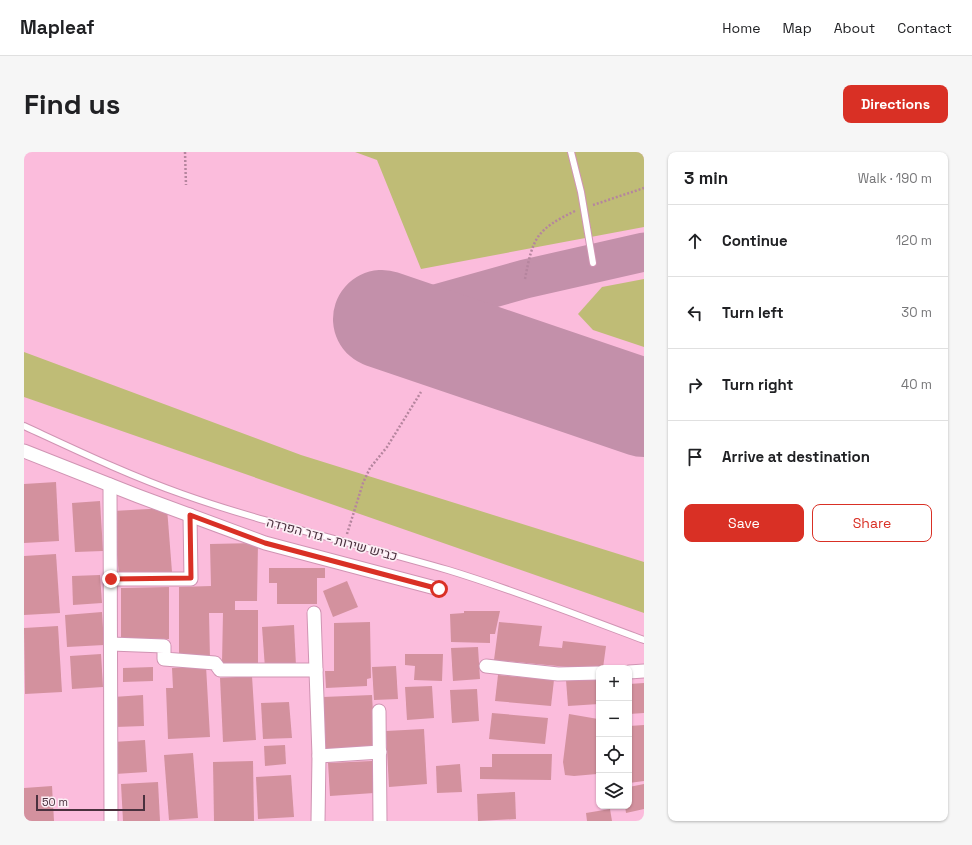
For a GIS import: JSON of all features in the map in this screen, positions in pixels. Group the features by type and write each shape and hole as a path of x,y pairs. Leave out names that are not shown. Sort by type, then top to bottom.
{"street":[{"path":"24,451 265,543 439,589"},
{"path":"110,485 111,821"},
{"path":"111,579 191,578 190,515"},
{"path":"314,613 319,756 318,821"},
{"path":"111,644 164,646 164,659 215,663 220,670 316,670"},
{"path":"486,666 558,674 596,673"},
{"path":"632,672 644,671"},
{"path":"379,712 380,821"},
{"path":"319,756 380,752"}],"lane":[{"path":"572,152 584,207 593,263"},
{"name":"כביש שירות - גדר הפרדה","path":"24,426 128,473 181,494 274,524 471,577 644,640"}],"path":[{"path":"185,152 186,185"},
{"path":"525,279 533,242 543,229 554,221 584,207 644,188"},
{"path":"345,542 363,483 370,468 387,447 421,392"}],"shaded area":[{"path":"355,152 644,152 644,227 421,269 377,160"},
{"path":"644,279 644,347 593,330 578,314 602,287"},
{"path":"24,352 301,455 644,562 644,613 24,397"}],"building":[{"path":"56,482 59,541 24,543 24,484"},
{"path":"100,501 103,551 75,552 72,503"},
{"path":"167,508 172,572 119,576 113,511"},
{"path":"258,543 257,601 235,601 235,610 258,610 258,663 222,663 223,613 209,613 210,659 179,659 179,587 211,586 210,544"},
{"path":"56,554 60,613 24,615 24,556"},
{"path":"269,568 325,568 325,578 317,578 317,604 277,604 277,583 269,583"},
{"path":"100,575 102,603 73,605 72,576"},
{"path":"347,581 358,607 333,617 323,591"},
{"path":"169,587 169,639 121,638 121,588"},
{"path":"464,611 500,611 495,634 490,634 490,643 451,642 450,614 464,613"},
{"path":"102,612 104,645 67,647 65,615"},
{"path":"370,622 371,678 367,679 367,686 326,688 325,671 334,671 334,623"},
{"path":"499,622 542,626 539,646 562,648 563,641 606,646 603,665 596,665 596,670 494,660"},
{"path":"294,625 296,666 265,668 262,627"},
{"path":"58,626 62,692 25,694 24,628"},
{"path":"478,647 480,679 453,681 451,648"},
{"path":"101,654 103,687 72,689 70,656"},
{"path":"405,654 443,654 442,681 414,680 415,666 405,665"},
{"path":"206,666 210,737 168,739 166,688 173,688 172,668"},
{"path":"396,666 398,699 374,700 372,667"},
{"path":"153,667 153,681 123,682 123,668"},
{"path":"498,675 554,680 551,706 495,701"},
{"path":"252,676 256,740 223,742 220,678"},
{"path":"596,677 596,704 568,706 566,680"},
{"path":"644,683 644,713 632,714 632,684"},
{"path":"432,686 434,718 407,720 405,687"},
{"path":"477,689 479,721 452,723 450,690"},
{"path":"143,695 144,726 115,727 113,697"},
{"path":"372,695 375,749 326,750 323,697"},
{"path":"289,702 292,738 263,739 261,703"},
{"path":"492,713 548,718 545,744 489,739"},
{"path":"569,714 596,719 596,774 574,776 565,775 563,762"},
{"path":"644,725 644,781 632,783 632,737 632,726"},
{"path":"424,729 427,784 389,787 386,731"},
{"path":"145,740 147,772 115,774 113,742"},
{"path":"285,745 286,764 265,766 264,746"},
{"path":"193,753 198,818 169,820 164,755"},
{"path":"492,754 552,754 551,780 480,779 480,767 492,767"},
{"path":"253,761 254,821 214,821 213,762"},
{"path":"372,761 374,793 330,796 328,763"},
{"path":"460,764 462,792 437,793 436,766"},
{"path":"291,775 294,817 258,819 256,777"},
{"path":"158,782 160,821 123,821 121,784"},
{"path":"644,784 644,809 626,813 625,809 632,809 632,786"},
{"path":"52,786 54,821 24,821 24,788"},
{"path":"515,792 516,819 478,821 477,794"},
{"path":"610,809 612,821 587,821 586,813"}],"taxiway":[{"path":"382,319 525,279 644,252"}],"runway":[{"path":"382,319 644,408"}],"route":[{"path":"111,579 191,578 190,515 265,543 439,589"}]}
